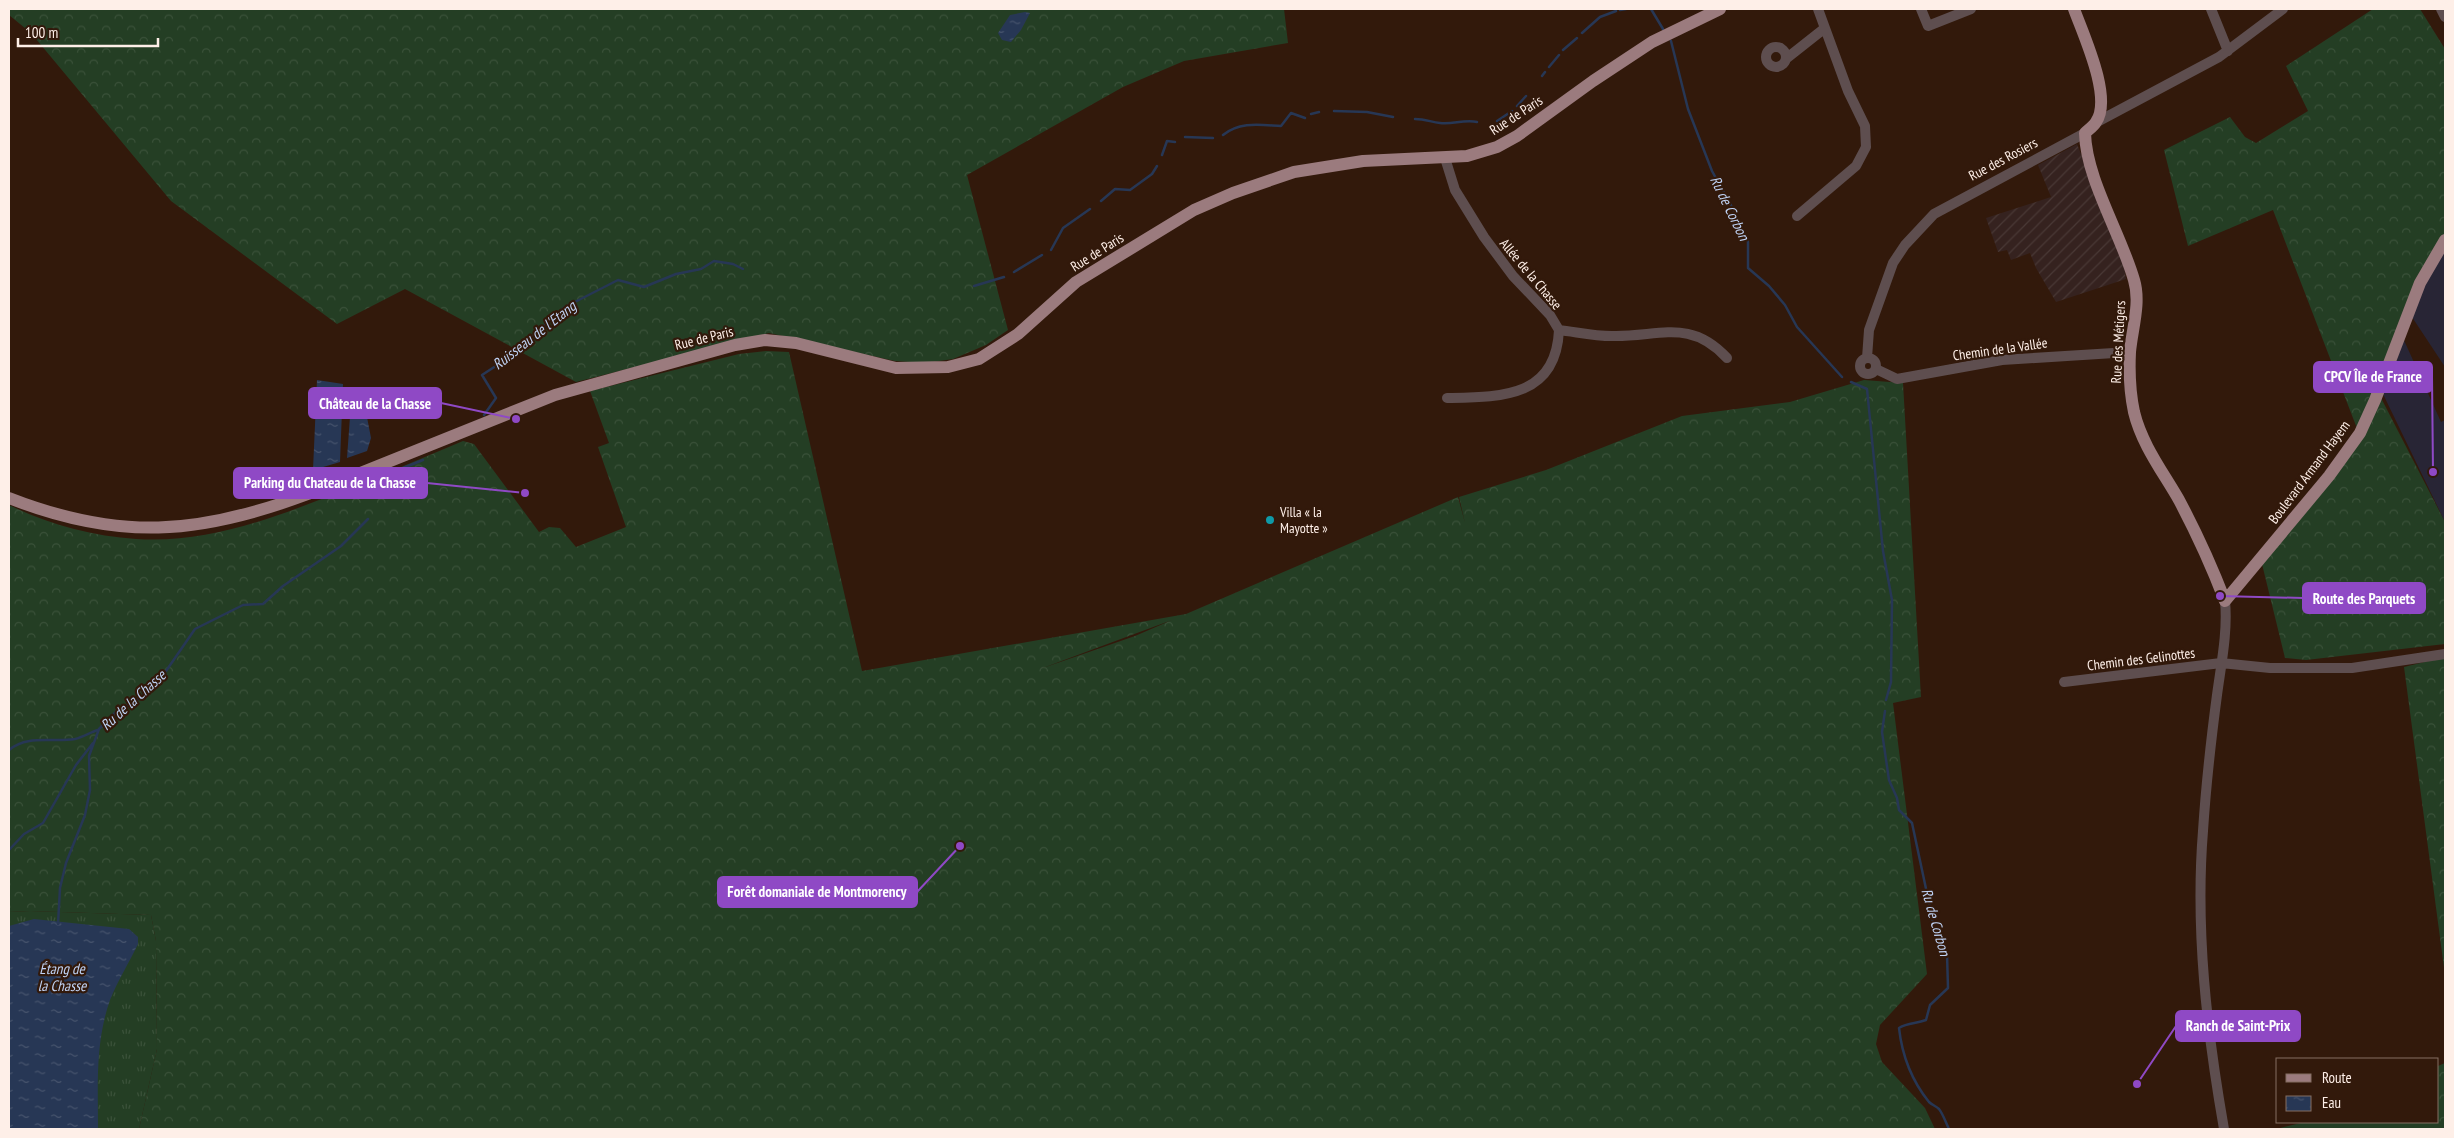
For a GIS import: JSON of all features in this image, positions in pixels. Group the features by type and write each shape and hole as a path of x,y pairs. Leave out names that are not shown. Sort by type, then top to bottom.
{"main road":[{"name":"Rue de Paris","path":"9,498 47,513 125,528 169,528 226,521 275,506 555,395 735,345 766,340 796,343 896,368 948,367 979,358 1018,334 1076,282 1194,210 1233,193 1294,172 1363,161 1468,156 1503,144 1652,42 1720,9"},
{"path":"2074,9 2100,85 2101,104 2097,122"},
{"name":"Rue des Rosiers","path":"2084,133 2097,122"},
{"name":"Rue des Métigers","path":"2084,133 2086,150 2099,188 2130,263 2136,284 2136,304 2130,352 2131,396 2142,434 2179,502 2224,601"},
{"name":"Boulevard Armand Hayem","path":"2224,601 2329,476 2360,433 2375,400 2420,283 2445,240"}],"street":[{"path":"1797,216 1856,166 1866,146 1865,126 1848,91 1818,9"},
{"path":"1921,9 1928,26 1970,9"},
{"path":"2211,9 2228,51"},
{"name":"Rue des Rosiers","path":"2097,122 2228,51 2283,9"},
{"path":"2441,9 2445,17"},
{"path":"1787,58 1825,28"},
{"name":"Rue des Rosiers","path":"1876,369 1875,361 1867,358 1869,330 1893,263 1905,245 1934,214 2084,133"},
{"name":"Allée de la Chasse","path":"1445,158 1455,190 1484,237 1513,276 1550,315 1559,330 1615,336 1676,331 1710,340 1727,358"},
{"path":"1447,398 1482,398 1528,387 1540,378 1554,361 1559,330"},
{"name":"Chemin de la Vallée","path":"1876,369 1897,379 2002,360 2130,352"},
{"path":"2224,601 2226,611 2202,833 2201,889 2208,1023 2224,1129"},
{"name":"Chemin des Gelinottes","path":"2064,682 2221,663 2270,668 2352,668 2445,654"}],"shaded area":[{"path":"2077,144 2123,258 2126,279 2056,302 2036,268 2030,253 2011,260 2007,250 1998,252 1986,218 2051,197 2038,165"},
{"path":"2445,247 2445,367 2410,314"},
{"path":"2403,338 2441,422 2445,420 2445,522 2382,392"}],"green space":[{"path":"9,9 1284,9 1288,43 1184,61 1123,87 967,175 1008,330 986,345 953,359 925,363 895,361 769,333 576,382 405,289 337,324 171,201 31,33 9,15"},
{"path":"2373,9 2420,9 2445,49 2445,235 2358,431 2273,210 2188,246 2164,150 2230,117 2245,137 2256,143 2308,111 2286,66"},
{"path":"766,351 789,352 862,671 1186,614 1458,497 1465,523 1459,497 1546,470 1682,416 1790,402 1864,380 1903,383 1921,697 1893,703 1927,974 1880,1025 1876,1044 1882,1062 1925,1108 1935,1129 139,1129 157,1049 156,941 151,915 9,912 9,505 39,518 103,535 136,539 188,537 213,533 264,520 337,493 463,441 474,444 539,532 549,527 560,528 576,547 626,527 598,447 609,443 590,391 739,354","holes":["1172,620 1135,636 1040,669"]},
{"path":"2381,398 2445,522 2445,644 2306,660 2285,658 2262,564"},
{"path":"2445,657 2445,975 2404,667"},
{"name":"Étang de la Chasse","path":"9,912 151,915 156,941 157,1049 139,1129 9,1129"},
{"path":"2445,1063 2445,1129 2276,1129 2301,1123 2439,1123 2439,1066"}],"water":[{"path":"1030,13 1021,30 1011,42 1002,40 998,33 1010,15"},
{"path":"317,380 343,384 340,462 313,470"},
{"path":"351,403 366,412 371,438 367,451 347,458"},
{"name":"Étang de la Chasse","path":"34,919 129,929 138,937 138,944 116,985 105,1016 98,1064 98,1129 9,1129 9,926"}],"waterway":[{"path":"1620,10 1626,9"},
{"name":"Ru de Corbon","path":"1651,9 1663,29"},
{"path":"1582,33 1600,17 1616,11"},
{"path":"1563,50 1577,38"},
{"name":"Ru de Corbon","path":"1671,41 1688,109 1712,171 1733,209 1748,242 1748,268 1769,286 1785,305 1797,327 1842,377"},
{"path":"1549,67 1559,55"},
{"path":"1542,76 1545,72"},
{"path":"1517,106 1526,96"},
{"name":"Ruisseau de l'Etang","path":"1334,111 1367,112 1393,117"},
{"path":"1497,121 1512,111"},
{"name":"Ruisseau de l'Etang","path":"1311,114 1319,112"},
{"name":"Ruisseau de l'Etang","path":"1223,135 1244,126 1281,126 1291,113 1305,118"},
{"path":"1415,119 1437,123 1477,122"},
{"name":"Ruisseau de l'Etang","path":"1185,137 1213,138"},
{"name":"Ruisseau de l'Etang","path":"1162,155 1167,141 1175,142"},
{"name":"Ruisseau de l'Etang","path":"1101,201 1115,189 1130,190 1152,174 1157,166"},
{"name":"Ruisseau de l'Etang","path":"1051,250 1063,228 1090,209"},
{"name":"Ruisseau de l'Etang","path":"1014,272 1042,255"},
{"name":"Ruisseau de l'Etang","path":"484,415 496,398 482,375 511,356 565,307 618,280 644,287 676,274 701,269 714,261 733,264 743,269"},
{"name":"Ruisseau de l'Etang","path":"974,286 1004,277"},
{"name":"Ru de Corbon","path":"1851,382 1867,389 1883,551 1892,600 1891,682 1886,700"},
{"name":"Ru de la Chasse","path":"374,487 403,468 423,460"},
{"name":"Ru de la Chasse","path":"58,924 60,888 66,863 85,815 90,790 89,756 99,729 117,711 140,698 166,671 195,629 243,605 263,604 283,586 341,546 368,519"},
{"name":"Ru de Corbon","path":"1885,711 1882,732 1889,780 1897,798 1899,810 1912,823 1935,931 1947,954 1948,988 1930,1005 1926,1020 1899,1028 1900,1038 1905,1058 1918,1085 1929,1102 1939,1109 1949,1129"},
{"path":"9,750 24,742 75,739 98,730"},
{"path":"9,850 24,834 43,823 76,765 93,743"}],"place":[{"name":"Château de la Chasse","path":"516,419"},
{"name":"CPCV Île de France","path":"2433,472"},
{"name":"Parking du Chateau de la Chasse","path":"525,493"},
{"name":"Villa « la Mayotte »","path":"1270,520"},
{"name":"Route des Parquets","path":"2220,596"},
{"name":"Forêt domaniale de Montmorency","path":"960,846"},
{"name":"Ranch de Saint-Prix","path":"2137,1084"}]}
